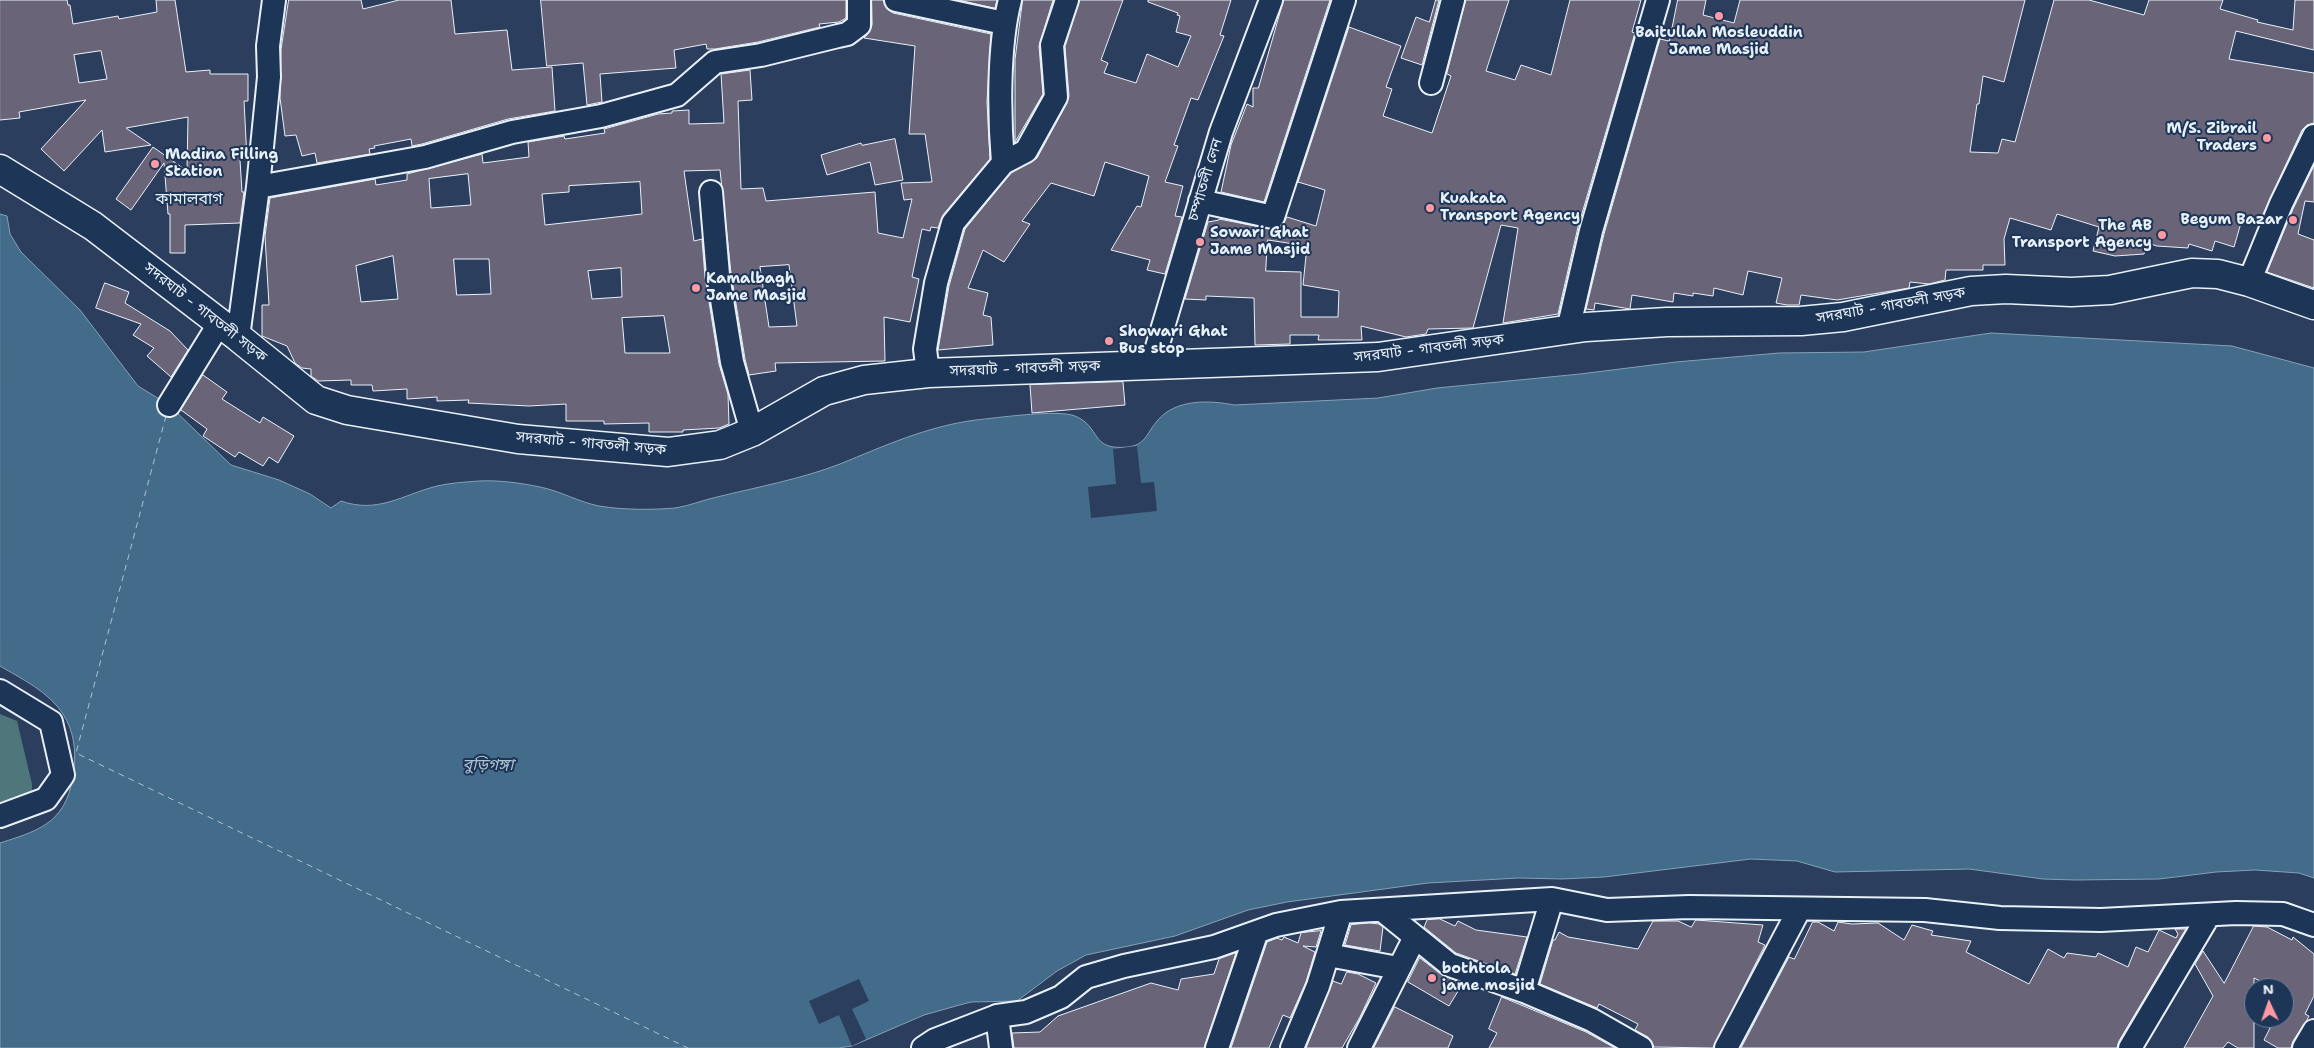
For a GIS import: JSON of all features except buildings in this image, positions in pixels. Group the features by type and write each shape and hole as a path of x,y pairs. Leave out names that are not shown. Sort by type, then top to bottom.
{"highway":[{"name":"সদরঘাট - গাবতলী সড়ক","path":"0,169 93,226 316,400 348,410 518,439 668,452 720,444 752,432 824,390 864,380 928,373 1378,357 1586,327 1668,322 1801,322 1843,317 1971,291 2006,289 2071,292 2110,290 2192,273 2218,274 2249,282 2314,305"}],"street":[{"path":"169,405 228,330 258,186 269,77 268,46 274,0"},
{"path":"258,186 426,157 512,132 601,116 677,95 715,62 761,55 847,34 859,25 859,0"},
{"path":"896,0 1004,23"},
{"path":"1002,163 1000,132 1004,23 1010,0"},
{"path":"928,373 925,349 936,284 953,222 1002,163 1026,151 1056,98 1052,45 1068,0"},
{"name":"চম্পাতলী লেন","path":"1152,364 1221,132 1271,0"},
{"path":"1200,201 1273,217 1344,0"},
{"path":"1431,83 1454,0"},
{"path":"1568,330 1591,231 1658,0"},
{"path":"2249,282 2281,204 2314,136"},
{"path":"711,192 718,274 732,362 752,432"},
{"path":"0,691 51,722 68,754 63,775 46,799 0,816"},
{"path":"1524,991 1552,898"},
{"path":"923,1048 935,1040 997,1016 1026,1012 1060,997 1086,978 1124,966 1214,948 1276,925 1341,912 1552,898 1607,910 1689,907 1799,910 1925,910 2000,918 2101,920 2236,913 2283,914 2314,925"},
{"path":"1382,910 1450,965 1524,991 1592,1020 1641,1048"},
{"path":"1726,1048 1799,910"},
{"path":"1292,1048 1318,986 1341,912"},
{"path":"2130,1048 2209,915"},
{"path":"1217,1048 1256,934"},
{"path":"1358,1048 1415,937"},
{"path":"1328,955 1398,968"},
{"path":"997,1016 1001,1048"},
{"path":"2304,1048 2314,1031"}],"green space":[{"path":"0,714 17,721 32,784 32,799 0,812"}],"water":[{"name":"বুড়িগঙ্গা","path":"0,214 7,216 10,234 21,252 80,310 138,386 169,405 231,465 279,480 310,494 331,508 341,501 354,504 378,504 390,502 437,486 487,481 510,482 540,487 599,506 637,509 675,508 810,474 923,432 976,420 1055,413 1067,414 1083,421 1101,442 1116,447 1128,447 1143,441 1165,413 1174,408 1193,403 1214,402 1234,405 1378,398 1437,388 1580,374 1676,362 1779,353 1864,352 1991,333 2232,346 2314,368 2314,878 2299,873 2255,870 2216,872 2159,879 2075,880 2043,879 1969,869 1835,872 1797,861 1751,859 1604,877 1562,879 1519,878 1428,883 1287,902 1248,910 1175,936 1086,955 1057,971 1017,1001 971,1002 924,1015 852,1046 838,1048 0,1048 0,843 42,827 60,811 71,786 75,755 70,727 57,706 43,693 0,666"}],"pier":[{"path":"1137,446 1141,483 1154,482 1157,511 1091,518 1088,487 1116,484 1113,449"},
{"path":"859,979 869,1001 852,1009 866,1039 852,1046 839,1015 819,1024 809,1001"}],"ferry route":[{"path":"166,416 76,753 688,1048"}],"place":[{"name":"Baitullah Mosleuddin Jame Masjid","path":"1719,16"},
{"name":"M/S. Zibrail Traders","path":"2267,138"},
{"name":"Madina Filling Station","path":"155,164"},
{"name":"Kuakata Transport Agency","path":"1430,208"},
{"name":"Begum Bazar","path":"2293,220"},
{"name":"The AB Transport Agency","path":"2162,235"},
{"name":"Sowari Ghat Jame Masjid","path":"1200,242"},
{"name":"Kamalbagh Jame Masjid","path":"696,288"},
{"name":"Showari Ghat Bus stop","path":"1109,341"},
{"name":"bothtola jame mosjid","path":"1432,978"}],"district":[{"name":"কামালবাগ","path":"189,200"}]}
